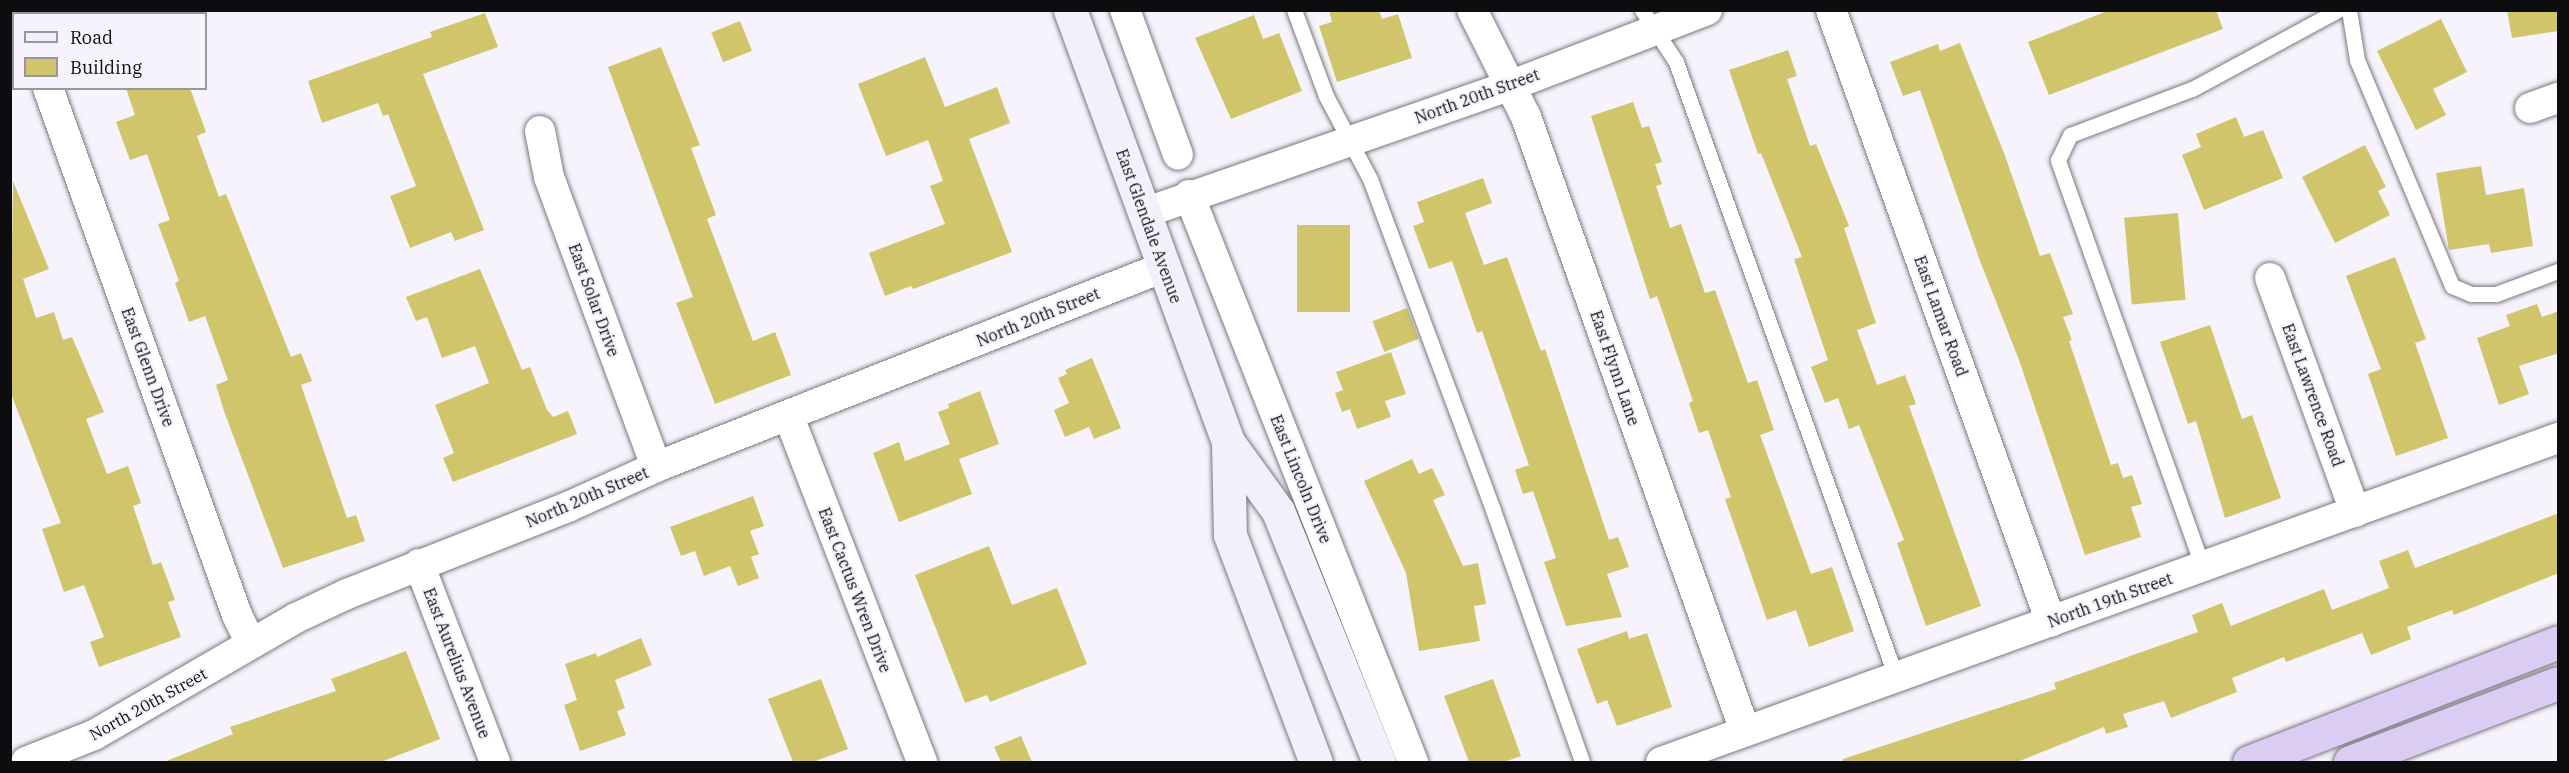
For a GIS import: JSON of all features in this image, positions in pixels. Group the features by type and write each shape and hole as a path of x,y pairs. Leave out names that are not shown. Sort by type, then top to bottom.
{"highway":[{"path":"2249,762 2559,642"},
{"path":"2350,762 2559,682"}],"main road":[{"name":"East Glendale Avenue","path":"1070,10 1228,442 1278,511 1379,762"},
{"name":"East Glendale Avenue","path":"1228,442 1230,535 1316,762"}],"street":[{"path":"1125,10 1178,155"},
{"name":"East Flynn Lane","path":"1472,10 1512,85 1746,731"},
{"name":"North 20th Street","path":"1144,213 1189,195 1349,143 1512,85 1648,20 1707,10"},
{"name":"East Lamar Road","path":"1832,10 2051,622"},
{"name":"East Glenn Drive","path":"49,90 251,644"},
{"path":"2530,108 2559,98"},
{"name":"East Solar Drive","path":"540,131 549,177 656,467"},
{"name":"East Lincoln Drive","path":"1189,195 1413,762"},
{"name":"North 20th Street","path":"26,762 94,735 296,618 419,564 568,507 656,467 789,417 1164,267"},
{"name":"East Lawrence Road","path":"2270,278 2355,513"},
{"name":"East Cactus Wren Drive","path":"789,417 922,762"},
{"name":"North 19th Street","path":"1661,762 2559,438"},
{"name":"East Aurelius Avenue","path":"419,564 495,762"}],"lane":[{"path":"1294,10 1326,96 1370,179 1529,607 1582,762"},
{"path":"2202,565 2058,160 2070,135 2192,89 2338,10"},
{"path":"2349,10 2356,60 2452,286 2471,294 2496,294 2559,271"},
{"path":"1648,20 1676,62 1896,677"}],"building":[{"path":"1329,10 1379,10 1382,19 1398,14 1412,58 1337,82 1319,26 1332,22"},
{"path":"2110,10 2216,10 2223,29 2049,95 2028,42"},
{"path":"2507,10 2559,10 2559,31 2512,38"},
{"path":"485,13 498,47 423,74 484,230 455,241 451,232 410,248 390,196 416,186 388,114 383,116 378,103 322,123 308,81 432,37 430,32"},
{"path":"1254,15 1263,39 1279,33 1302,91 1231,119 1195,38"},
{"path":"2441,19 2467,72 2433,89 2446,115 2416,130 2377,51"},
{"path":"740,21 752,51 723,62 711,33"},
{"path":"1960,43 2004,153 2040,256 2050,253 2073,314 2063,317 2072,340 2069,341 2111,465 2118,463 2123,478 2132,475 2142,504 2131,507 2141,537 2085,555 2019,360 1980,261 1920,90 1903,96 1890,62 1938,44 1940,51"},
{"path":"661,47 700,145 691,148 716,215 707,219 753,341 775,332 791,375 715,404 676,303 693,297 608,67"},
{"path":"1788,50 1797,76 1787,79 1810,146 1816,144 1849,226 1844,228 1876,323 1857,330 1877,385 1905,375 1916,404 1909,406 1981,606 1926,626 1897,543 1904,540 1859,425 1849,429 1838,398 1825,403 1811,367 1828,360 1794,259 1802,257 1761,153 1758,154 1729,70"},
{"path":"925,57 945,107 997,87 1010,123 969,139 1012,252 913,289 911,286 885,296 869,253 945,224 930,186 943,181 928,140 886,156 858,84"},
{"path":"127,90 191,90 206,132 197,136 219,197 226,194 291,357 301,353 312,381 301,385 347,518 356,515 365,541 283,568 216,385 228,380 205,316 189,322 175,283 179,281 158,224 170,220 147,154 130,160 116,122 135,115"},
{"path":"1633,102 1642,128 1649,126 1662,162 1655,164 1662,184 1656,186 1670,228 1681,224 1705,293 1715,290 1748,383 1757,380 1774,430 1760,435 1811,574 1832,567 1854,631 1809,647 1796,610 1767,620 1725,499 1731,497 1708,430 1699,433 1689,403 1693,401 1657,296 1650,299 1591,116"},
{"path":"2236,117 2244,137 2263,130 2283,178 2204,210 2182,155 2201,147 2196,134"},
{"path":"2365,145 2386,187 2378,191 2390,215 2335,243 2302,177"},
{"path":"2481,166 2486,195 2524,188 2533,246 2491,253 2489,244 2449,250 2436,173"},
{"path":"1483,178 1492,203 1465,213 1484,265 1507,257 1541,351 1545,349 1609,540 1618,537 1629,567 1607,574 1622,617 1566,626 1544,562 1556,558 1533,491 1523,494 1515,470 1529,465 1482,331 1477,333 1452,261 1429,269 1413,226 1424,222 1417,202"},
{"path":"13,181 49,269 23,279 36,318 54,312 63,340 72,337 104,412 86,419 107,474 128,466 141,503 133,506 153,565 161,562 175,600 168,602 181,637 99,667 90,642 104,637 84,585 64,592 42,529 61,523 10,391"},
{"path":"2178,213 2186,300 2132,304 2124,218"},
{"path":"1297,225 1350,225 1350,312 1297,312"},
{"path":"2395,257 2426,339 2415,343 2448,438 2396,456 2368,374 2381,369 2346,276"},
{"path":"480,269 522,370 530,367 547,410 553,417 568,411 577,434 453,482 443,458 454,453 435,405 489,383 475,346 442,358 427,317 416,321 406,297"},
{"path":"2537,304 2542,317 2559,311 2559,353 2519,366 2529,394 2499,405 2477,338 2510,326 2506,315"},
{"path":"1407,308 1419,339 1384,352 1372,321"},
{"path":"2210,325 2242,419 2252,415 2281,498 2225,518 2196,421 2188,424 2160,342"},
{"path":"1391,352 1406,394 1385,401 1391,417 1357,429 1350,409 1342,412 1335,393 1343,390 1336,372"},
{"path":"1092,358 1121,428 1094,439 1089,427 1065,437 1054,410 1069,403 1058,378 1067,374 1065,370"},
{"path":"980,391 999,444 959,459 972,494 899,522 873,453 899,442 905,461 950,444 938,412 949,408 948,404"},
{"path":"1412,459 1419,474 1432,468 1445,495 1433,500 1463,566 1478,563 1486,604 1474,606 1480,641 1419,651 1406,573 1364,481"},
{"path":"753,496 764,526 750,531 759,554 751,557 759,578 738,586 730,566 704,576 695,551 681,556 670,527"},
{"path":"2559,513 2559,573 2454,615 2452,610 2407,627 2411,639 2371,655 2362,633 2286,662 2284,657 2232,678 2237,692 2171,718 2164,701 2123,714 2128,727 2106,734 2104,727 2017,762 1843,762 1843,759 2056,689 2054,683 2198,632 2192,615 2222,603 2231,626 2324,589 2332,610 2389,588 2379,561 2408,550 2415,568"},
{"path":"989,546 1012,605 1057,588 1087,664 990,702 987,695 965,703 915,575"},
{"path":"1627,631 1629,639 1647,633 1672,707 1617,726 1607,700 1597,704 1577,649"},
{"path":"641,638 652,665 615,680 625,708 617,711 626,735 580,751 564,705 577,700 565,664 596,653 597,657"},
{"path":"406,651 440,739 381,762 164,762 233,734 230,727 336,691 331,679"},
{"path":"821,679 848,749 813,762 793,762 768,699"},
{"path":"1493,679 1521,756 1504,762 1469,762 1444,696"},
{"path":"1021,736 1032,762 1001,762 994,747"}]}
